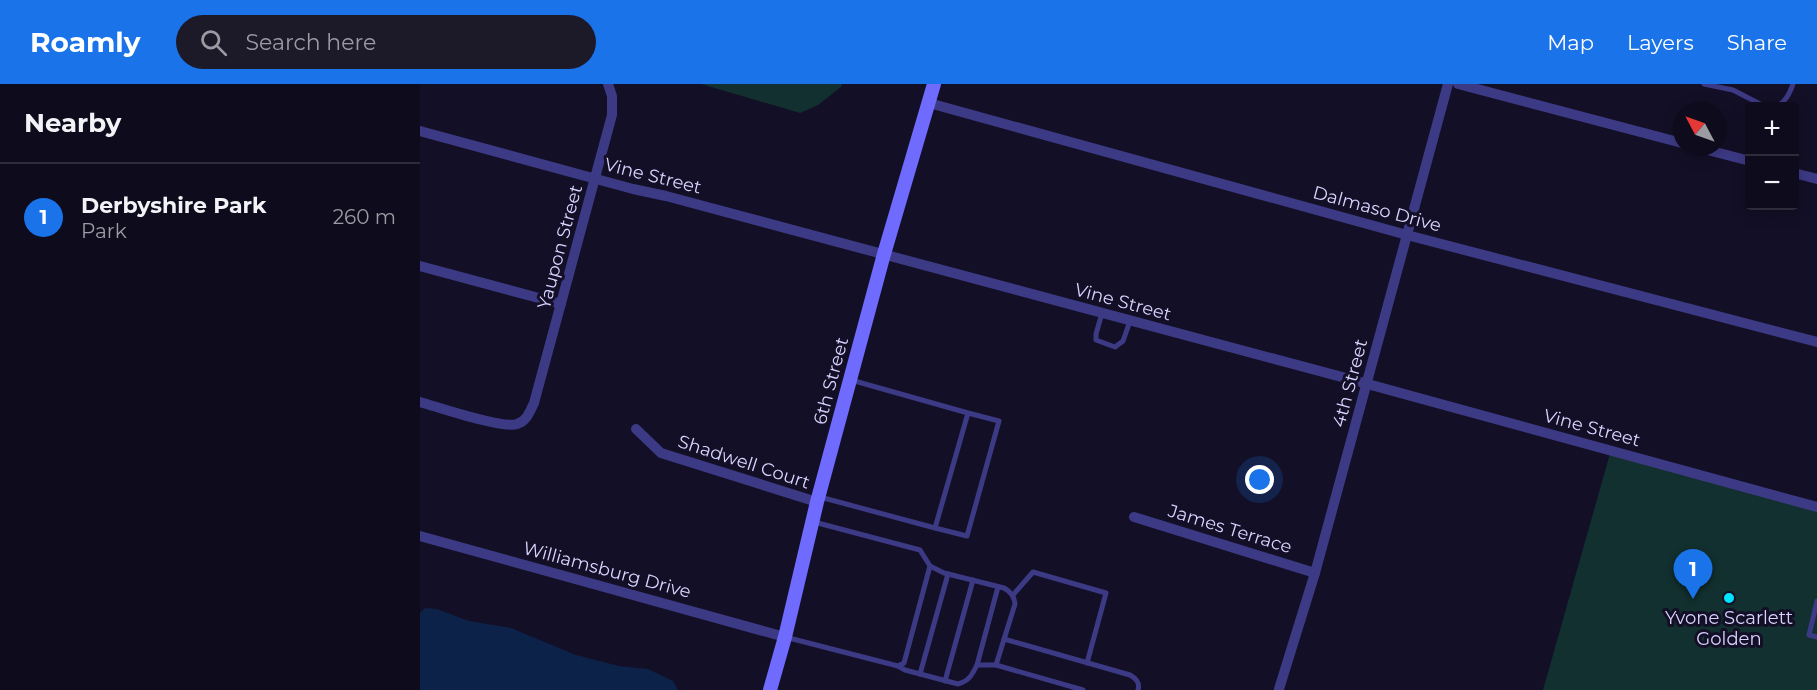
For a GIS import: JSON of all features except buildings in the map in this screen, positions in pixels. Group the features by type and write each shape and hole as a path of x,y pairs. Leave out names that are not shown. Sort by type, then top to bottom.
{"street":[{"name":"Yaupon Street","path":"420,402 501,424 516,424 527,417 534,403 612,115 612,96 608,84"},
{"name":"6th Street","path":"770,690 785,637 817,499 884,254 934,84"},
{"name":"4th Street","path":"1279,689 1315,573 1448,84"},
{"path":"1458,84 1673,141"},
{"name":"Dalmaso Drive","path":"929,103 1407,235 1817,342"},
{"name":"Vine Street","path":"420,131 884,254 1817,507"},
{"path":"1727,155 1745,160"},
{"path":"1799,174 1817,179"},
{"path":"420,266 561,304"},
{"name":"Shadwell Court","path":"636,429 661,453 817,499"},
{"name":"James Terrace","path":"1134,517 1315,573"},
{"name":"Williamsburg Drive","path":"420,536 785,637"}],"lane":[{"path":"1704,84 1733,90 1756,102"},
{"path":"1783,102 1789,96 1793,84"},
{"path":"1102,313 1096,340 1115,347 1123,341 1130,321"},
{"path":"817,499 967,536 999,422 850,380"},
{"path":"935,528 968,413"},
{"path":"812,521 920,550 930,566 948,574 1010,592 1015,604 996,665"},
{"path":"898,666 904,663 930,566"},
{"path":"1013,595 1033,572 1106,593 1087,663"},
{"path":"920,674 948,574"},
{"path":"945,681 973,580"},
{"path":"785,637 958,684 971,677 977,665 998,587"},
{"path":"1817,601 1809,635 1817,637"},
{"path":"1004,639 1130,675 1136,679 1139,685 1138,690"},
{"path":"977,665 996,665 1083,690"}],"green space":[{"path":"701,84 842,84 818,105 800,113"},
{"path":"1611,450 1817,507 1817,690 1543,690"}],"water":[{"path":"425,608 437,609 469,621 511,628 576,655 619,666 648,669 673,681 678,690 420,690 420,613"}],"place":[{"name":"Yvone Scarlett Golden","path":"1729,598"},
{"name":"Derbyshire Park","path":"1693,599"}]}
